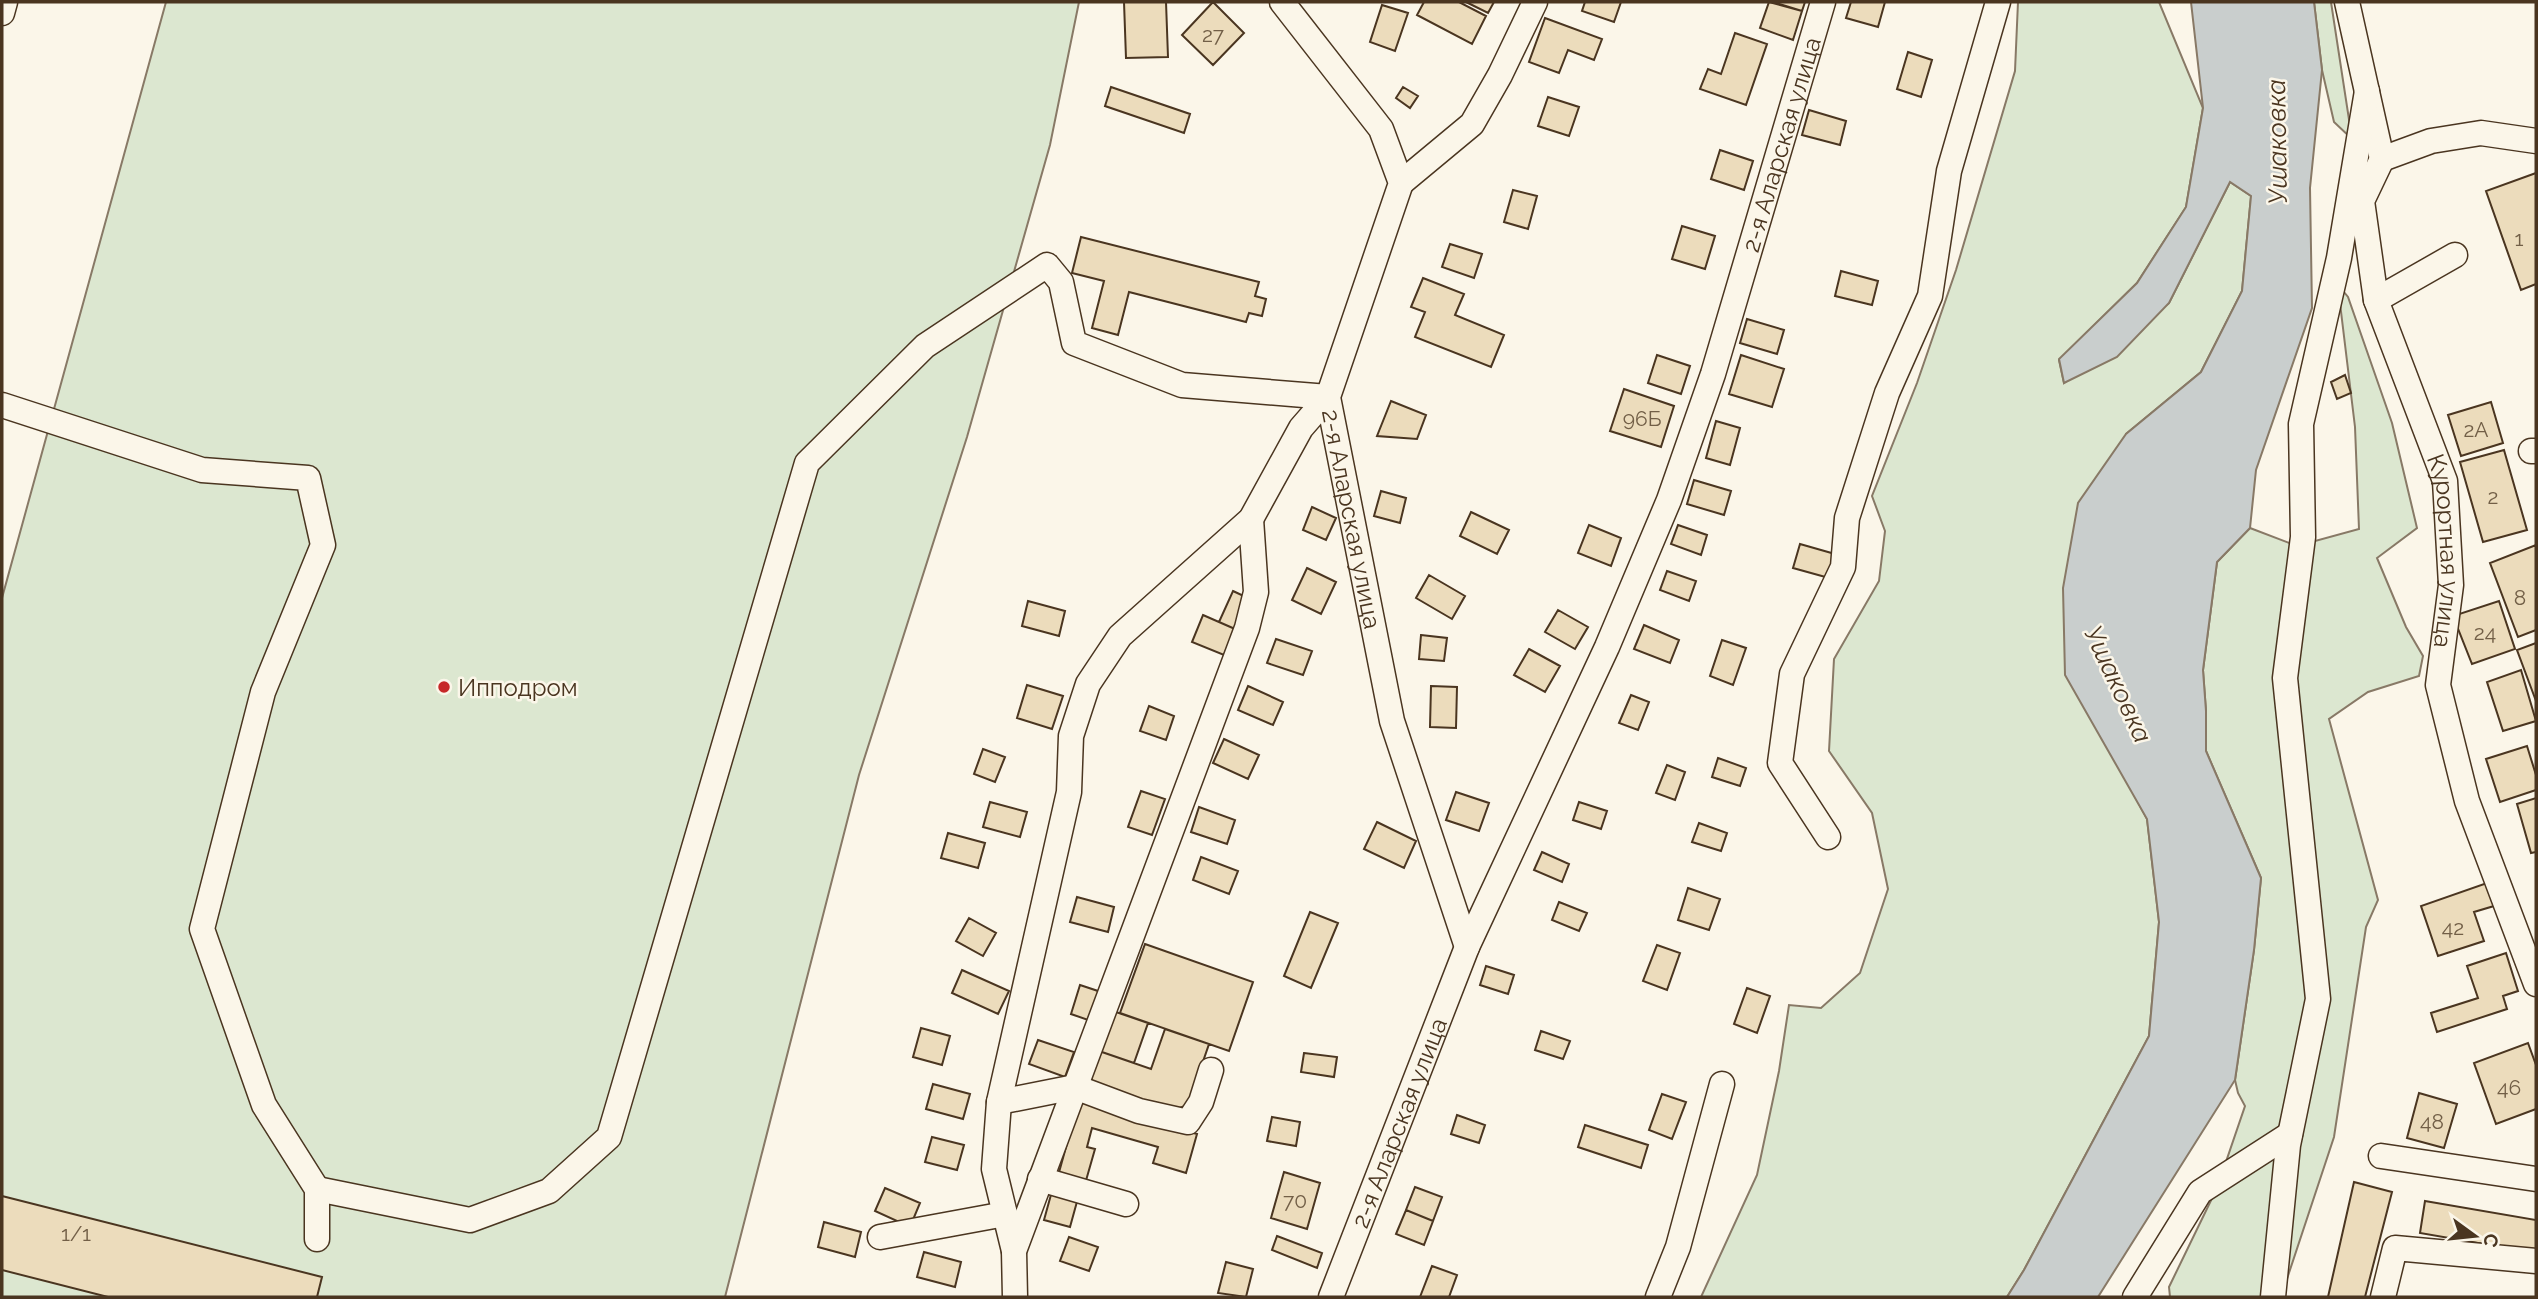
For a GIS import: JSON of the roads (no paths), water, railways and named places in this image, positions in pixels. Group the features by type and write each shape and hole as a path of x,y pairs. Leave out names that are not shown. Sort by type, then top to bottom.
{"street":[{"path":"2,13 5,2"},
{"path":"1284,3 1381,129 1401,183 1472,124 1500,75 1535,2"},
{"name":"2-я Аларская улица","path":"1331,1297 1466,947 1607,647 1670,500 1713,374 1823,2"},
{"path":"1828,838 1780,764 1792,674 1843,567 1847,518 1882,405 1930,296 1949,171 1998,2"},
{"path":"2347,2 2382,159 2431,141 2481,132 2536,141"},
{"path":"2273,1297 2290,1134 2318,999 2285,678 2303,537 2301,424 2339,258 2367,91"},
{"name":"Курортная улица","path":"2382,159 2362,201 2376,300 2445,481 2451,585 2438,685 2467,801 2536,984"},
{"name":"2-я Аларская улица","path":"1401,183 1328,397 1392,721 1466,947"},
{"path":"2376,300 2455,255"},
{"path":"317,1189 470,1220 548,1191 609,1137 807,463 925,346 1047,265 1061,282 1074,343 1182,385 1328,397"},
{"path":"1015,1297 1014,1251 994,1169 999,1101 1069,792 1071,736 1088,684 1120,636 1251,519 1301,428 1328,397"},
{"path":"2,405 202,470 307,478 323,545 263,692 202,929 264,1105 317,1189 317,1239"},
{"path":"1014,1251 1247,628 1255,592 1251,519"},
{"path":"999,1101 1075,1087 1139,1111 1188,1122 1201,1102 1211,1070"},
{"path":"1658,1297 1678,1247 1722,1084"},
{"path":"2135,1297 2200,1192 2290,1134"},
{"path":"2381,1156 2536,1179"},
{"path":"1040,1180 1126,1204"},
{"path":"880,1237 1005,1214"},
{"path":"2383,1297 2395,1248 2536,1261"}],"water":[{"name":"Ушаковка","path":"2191,2 2314,2 2322,70 2310,188 2312,308 2256,470 2250,528 2217,562 2203,670 2206,751 2261,878 2254,950 2235,1080 2098,1297 2007,1297 2149,1036 2159,922 2147,819 2065,675 2063,588 2078,503 2126,434 2201,372 2242,291 2251,196 2230,182 2169,303 2117,357 2064,383 2059,359 2137,283 2186,207 2203,108"}],"place":[{"name":"Ипподром","path":"444,687"}]}
